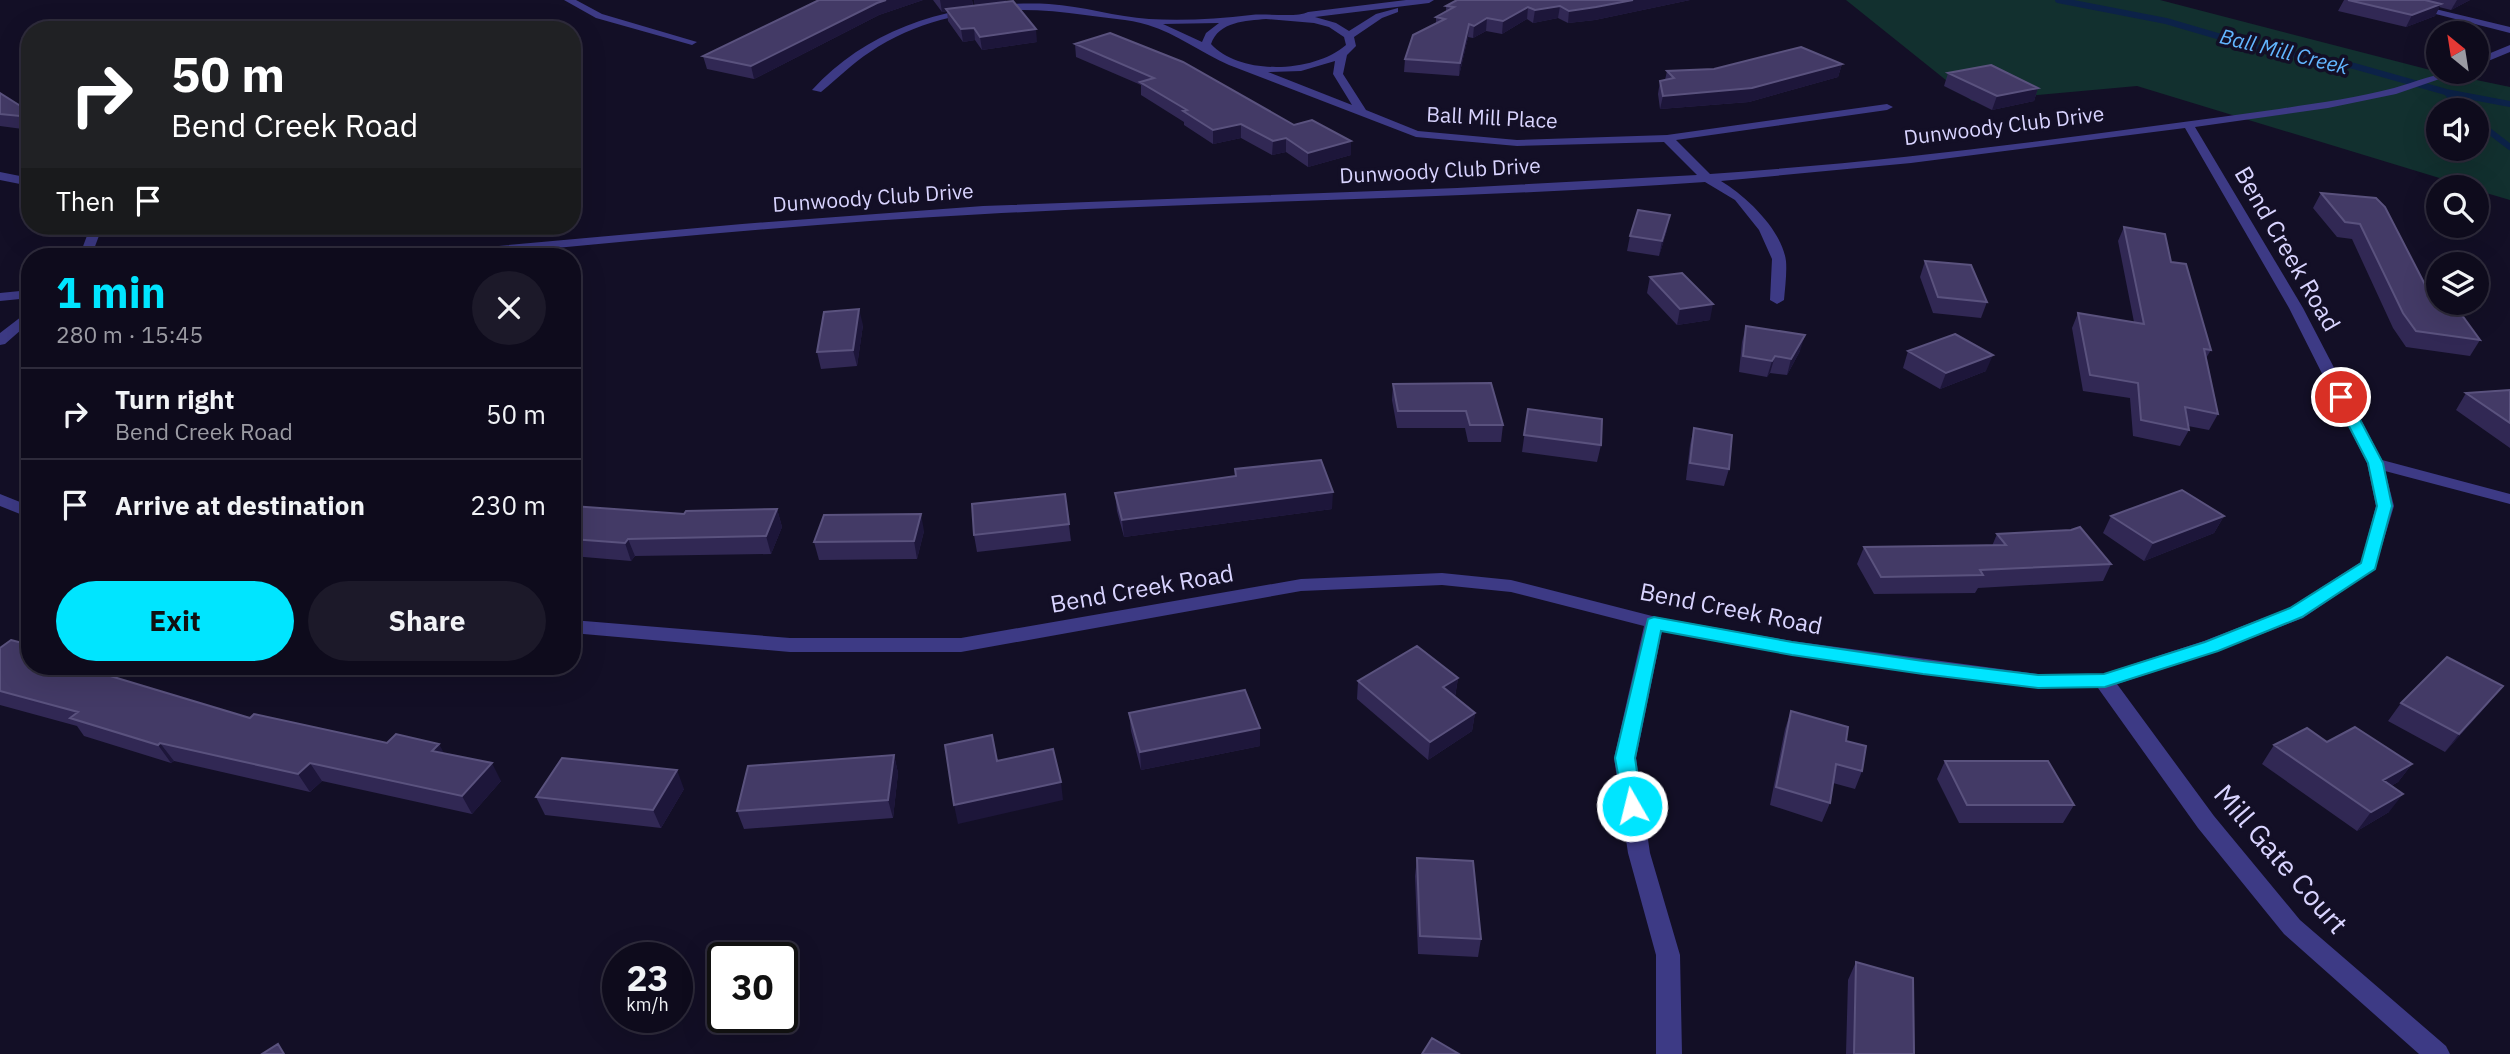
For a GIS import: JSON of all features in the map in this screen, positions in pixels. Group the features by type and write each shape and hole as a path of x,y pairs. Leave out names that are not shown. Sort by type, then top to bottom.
{"street":[{"path":"569,0 599,16 692,42"},
{"path":"2386,0 2510,30"},
{"path":"817,90 867,48 925,20 968,10 1014,6 1051,7 1149,22 1290,17 1424,1"},
{"path":"1349,36 1379,16 1424,1"},
{"path":"1242,65 1299,68 1324,63 1342,55 1351,46 1349,36 1328,24 1290,17"},
{"path":"1208,49 1206,39 1209,34 1224,25 1245,19"},
{"path":"1149,22 1208,49"},
{"path":"2489,57 2510,48"},
{"name":"Ball Mill Place","path":"1208,49 1221,58 1416,134 1517,143 1667,138 1887,107"},
{"path":"1342,55 1338,74 1361,111"},
{"name":"Dunwoody Club Drive","path":"524,248 877,217 1061,206 1384,195 1850,166 2342,102 2396,91 2426,81"},
{"name":"Bend Creek Road","path":"581,627 632,634 790,645 961,645 1301,585 1442,579 1511,586 1624,613 1654,623 1792,648 2038,681 2105,681 2211,646 2296,612 2369,565 2385,506 2375,463 2296,308 2188,124"},
{"path":"1667,138 1706,177 1739,197 1765,229 1779,260 1777,300"},
{"path":"0,176 21,180"},
{"path":"0,297 21,295"},
{"path":"0,341 21,322"},
{"path":"2375,463 2510,499"},
{"path":"0,499 21,509"},
{"path":"1654,623 1625,758 1639,853 1668,955 1669,1054"},
{"name":"Mill Gate Court","path":"2105,681 2206,822 2292,927 2437,1054"}],"green space":[{"path":"1846,0 2160,0 2426,69 2426,84 2489,83 2510,87 2510,200 2489,194 2489,175 2430,175 2137,86 1972,101"}],"building":[{"path":"819,0 886,0 751,66 703,56"},
{"path":"1457,0 1633,0 1569,11 1560,6 1535,10 1528,7 1503,21 1487,18 1474,26 1469,24 1460,63 1405,59 1413,35 1445,19 1436,17 1454,7 1446,6"},
{"path":"2348,0 2425,0 2441,4 2412,15"},
{"path":"1013,1 1036,29 980,37 974,28 961,29 946,9"},
{"path":"1110,33 1183,62 1294,125 1312,120 1351,141 1308,153 1286,138 1273,141 1241,124 1213,130 1183,111 1187,110 1140,82 1154,78 1075,44"},
{"path":"1801,47 1842,64 1752,88 1663,96 1660,81 1674,78 1667,71 1714,69"},
{"path":"1991,65 2038,88 1997,96 1948,73"},
{"path":"0,93 21,106 21,116 0,114"},
{"path":"2321,193 2376,198 2385,207 2426,287 2426,315 2462,315 2480,340 2416,331 2403,313 2360,224 2345,222"},
{"path":"1638,210 1670,215 1662,241 1630,236"},
{"path":"2124,227 2165,234 2171,262 2186,264 2211,350 2204,349 2218,414 2185,407 2189,430 2141,420 2138,383 2090,375 2078,313 2144,324"},
{"path":"1925,261 1971,265 1987,302 1938,297"},
{"path":"1682,273 1713,304 1680,309 1650,277"},
{"path":"859,309 853,350 817,352 824,312"},
{"path":"1746,326 1805,335 1791,359 1775,356 1772,361 1743,356"},
{"path":"1955,334 1993,355 1946,373 1908,351"},
{"path":"1491,383 1503,425 1470,425 1466,411 1398,411 1393,384"},
{"path":"2510,390 2510,423 2466,393"},
{"path":"1528,409 1602,419 1601,445 1524,435"},
{"path":"1694,428 1732,435 1729,469 1690,463"},
{"path":"1321,460 1333,492 1122,520 1115,493 1236,476 1235,469"},
{"path":"2182,490 2224,516 2153,543 2111,516"},
{"path":"1065,494 1069,524 974,535 972,504"},
{"path":"581,507 684,514 686,511 777,509 766,536 628,539 625,543 581,540"},
{"path":"921,514 914,541 814,542 824,515"},
{"path":"2080,527 2111,564 1980,570 1983,575 1881,577 1864,547 2006,545 1997,534 2071,530"},
{"path":"11,640 21,643 21,675 107,675 250,718 254,714 387,743 396,734 439,744 432,751 492,763 462,796 310,763 298,774 160,743 158,745 70,718 78,712 0,691 0,648"},
{"path":"1417,646 1458,678 1443,687 1475,713 1430,742 1358,681"},
{"path":"2447,657 2503,686 2459,734 2401,703"},
{"path":"1245,690 1260,728 1140,752 1129,713"},
{"path":"1791,711 1848,727 1846,741 1866,746 1862,771 1836,764 1830,803 1776,787"},
{"path":"2355,727 2412,764 2383,780 2403,794 2371,812 2274,745 2307,728 2327,742"},
{"path":"992,735 997,761 1053,749 1061,782 954,805 945,745"},
{"path":"894,755 888,800 737,811 748,766"},
{"path":"562,758 677,770 653,810 536,797"},
{"path":"1945,761 2048,761 2074,805 1967,805"},
{"path":"1417,858 1473,861 1481,939 1420,936"},
{"path":"1856,962 1913,978 1914,1054 1854,1054"},
{"path":"1432,1038 1459,1054 1422,1054"},
{"path":"278,1044 284,1054 262,1054"}],"waterway":[{"name":"Ball Mill Creek","path":"2058,0 2166,21 2255,47 2354,66 2446,92 2510,104"},
{"path":"2447,93 2452,98"},
{"path":"2489,131 2510,147"}],"route":[{"path":"1632,806 1625,758 1654,623 1697,633 1923,667 2038,681 2105,681 2211,646 2296,612 2369,565 2385,506 2375,463 2341,397"}]}
